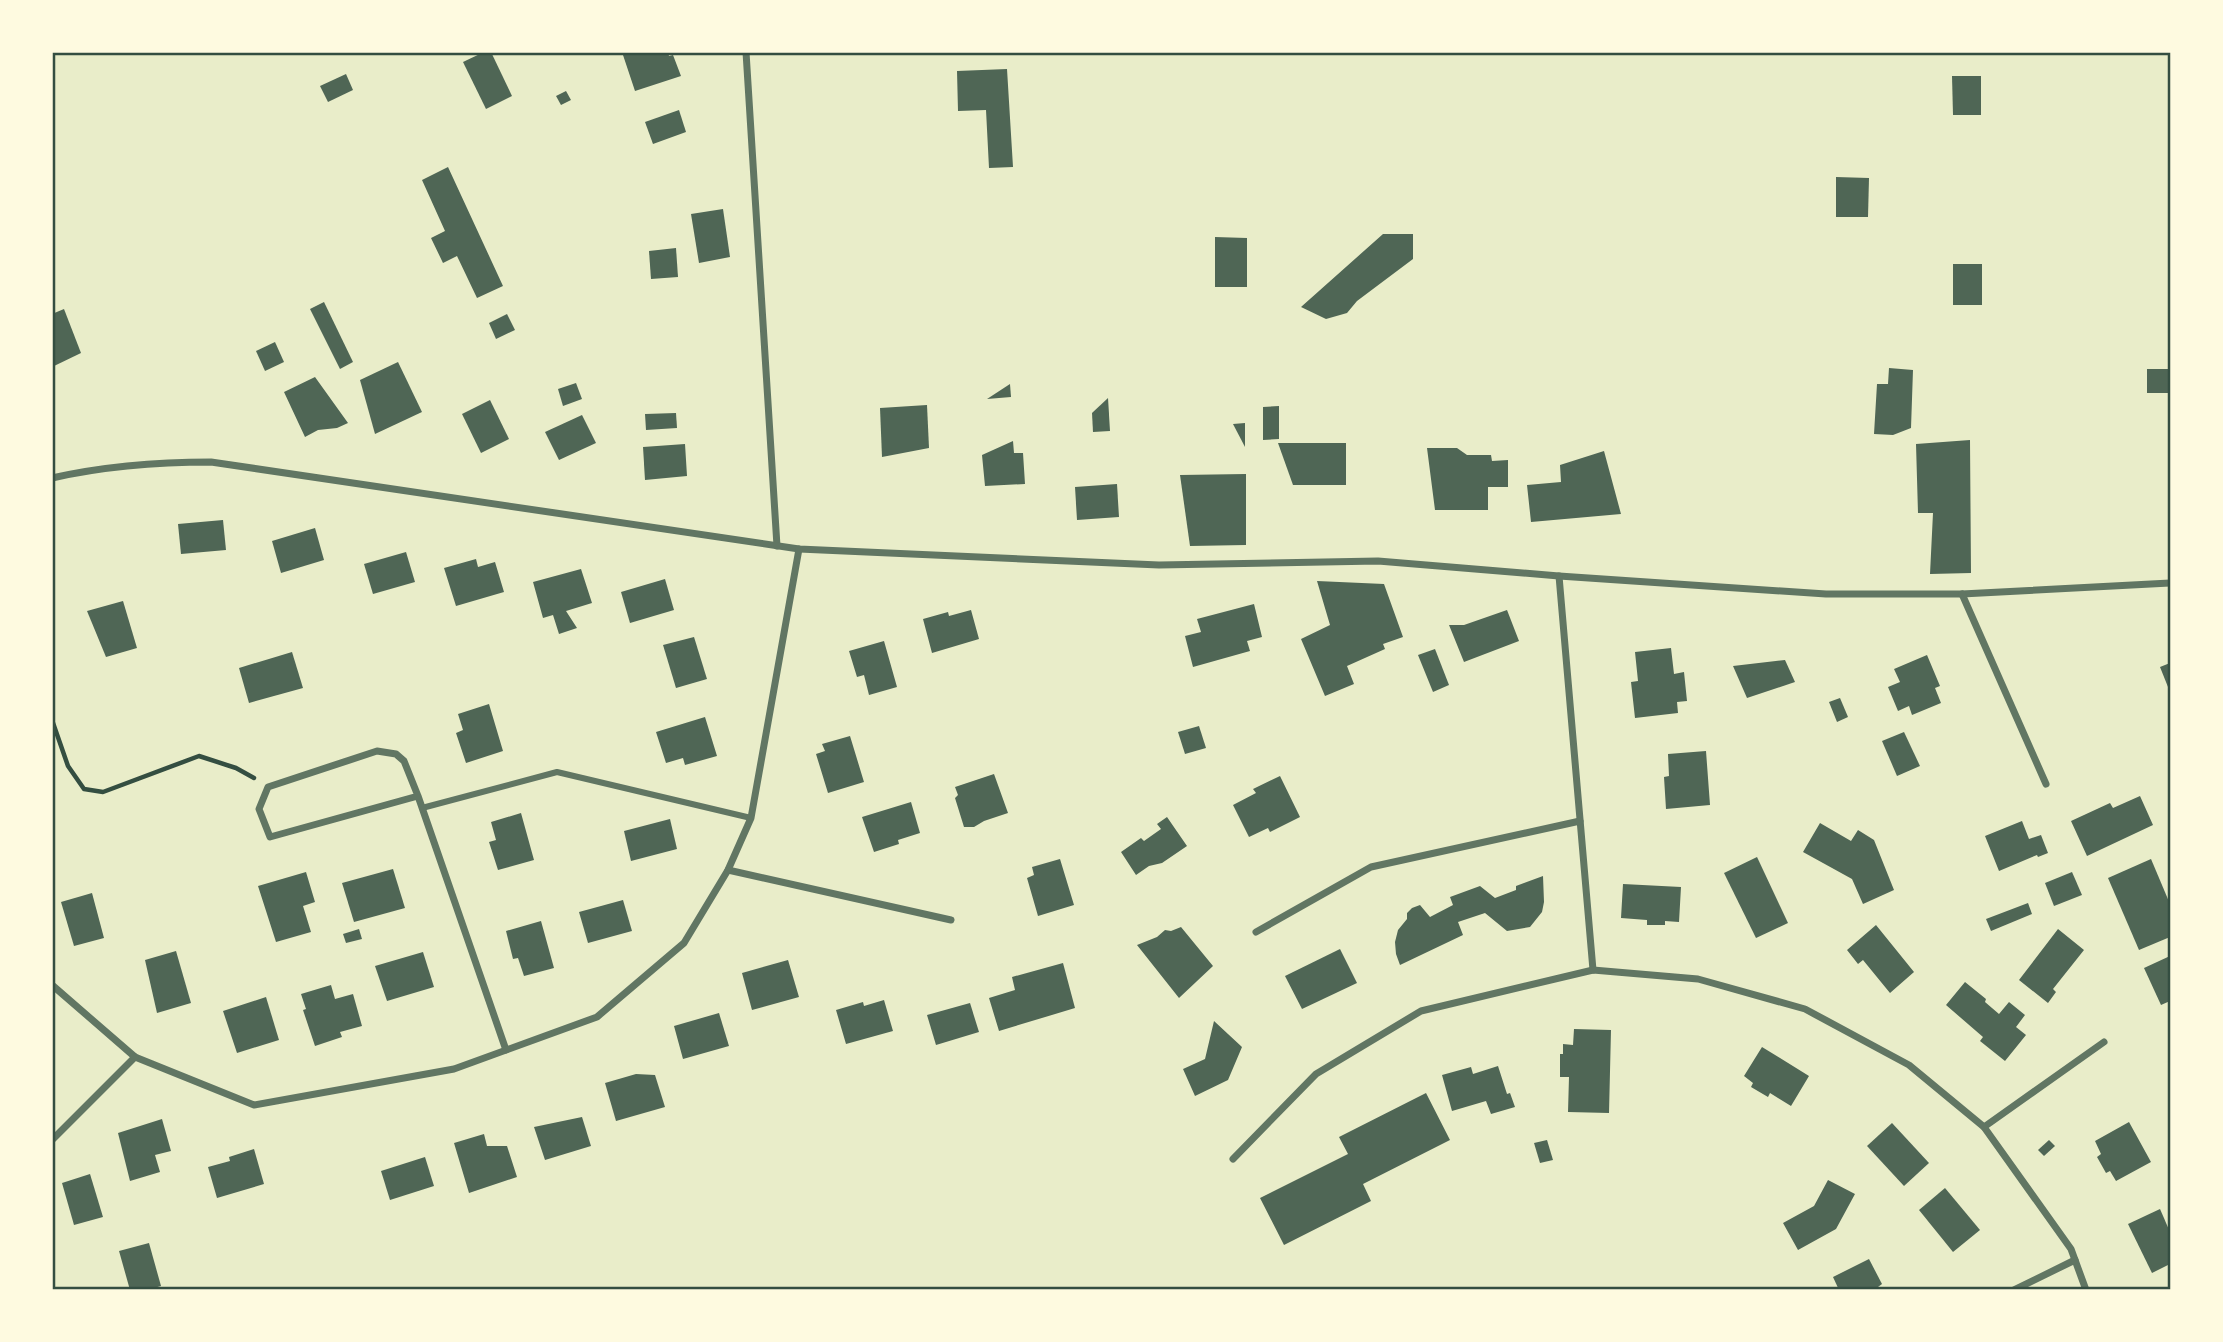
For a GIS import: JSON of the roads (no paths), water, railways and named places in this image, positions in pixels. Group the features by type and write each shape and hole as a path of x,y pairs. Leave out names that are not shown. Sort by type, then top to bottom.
{"street":[{"path":"746,52 777,546"},
{"path":"52,478 152,463 211,462 799,550 1158,565 1378,561 1826,594 1962,594 2171,583"},
{"path":"52,985 135,1057 254,1105 454,1069 597,1017 684,943 728,870 751,818 799,550"},
{"path":"1559,576 1593,970"},
{"path":"1962,594 2046,784"},
{"path":"418,796 270,837 259,809 268,787 377,751 396,754 404,761 418,796 506,1050"},
{"path":"422,808 557,772 751,818"},
{"path":"1256,932 1371,867 1580,821"},
{"path":"728,870 951,920"},
{"path":"1233,1159 1316,1074 1421,1011 1593,970 1698,979 1805,1009 1909,1065 1984,1127 2071,1249 2086,1290"},
{"path":"1984,1127 2104,1042"},
{"path":"52,1140 135,1057"},
{"path":"2014,1290 2075,1260"}]}
